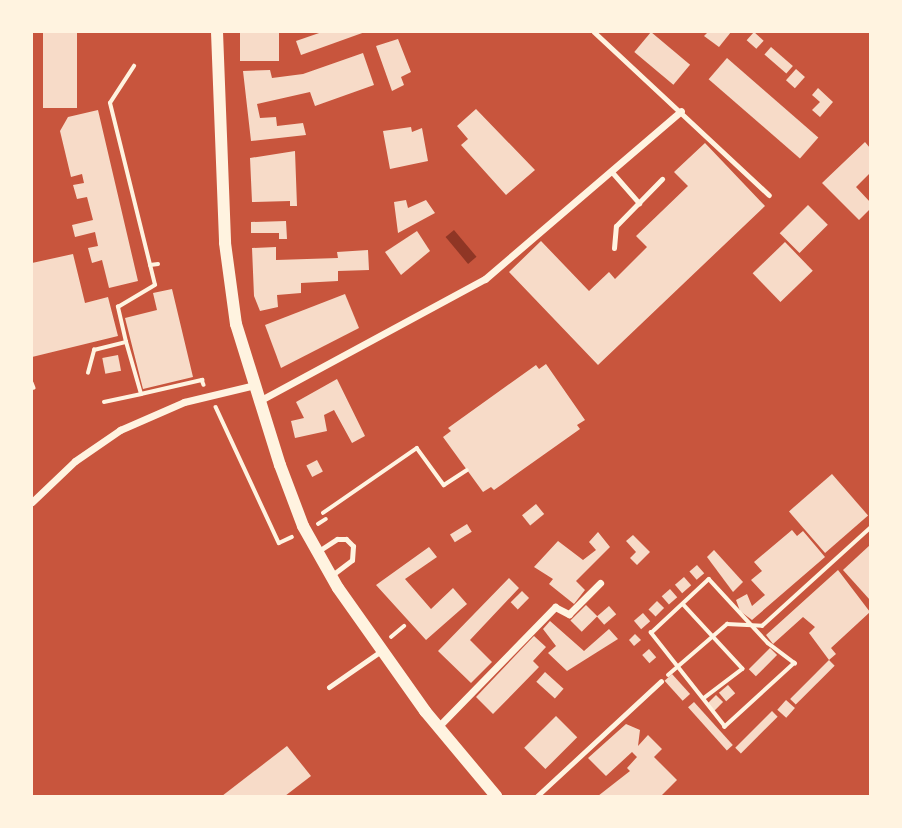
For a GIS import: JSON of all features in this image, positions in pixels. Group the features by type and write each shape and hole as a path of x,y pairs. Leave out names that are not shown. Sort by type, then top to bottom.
{"street":[{"path":"216,32 225,243 236,324 259,401 299,514 331,576 381,651 438,727 496,796"},
{"path":"259,401 485,279 681,111"},
{"path":"32,502 75,461 120,430 210,395 255,385"},
{"path":"438,727 555,607 569,614 600,583"}],"lane":[{"path":"594,32 769,195"},
{"path":"611,172 639,202"},
{"path":"614,248 616,226 662,179"},
{"path":"317,552 337,539 346,539 353,546 352,560 331,576"},
{"path":"329,687 381,651"},
{"path":"537,796 662,681"}],"path":[{"path":"134,66 110,103 155,285 118,307 141,394"},
{"path":"150,265 158,264"},
{"path":"88,373 94,351 126,342"},
{"path":"104,402 202,380 279,543 293,537"},
{"path":"323,513 417,448 444,485 467,470"},
{"path":"662,681 727,624 762,626 870,528"},
{"path":"683,604 743,668 701,702 725,727 795,663 752,625 709,579 651,633 705,698"}],"shaded area":[{"path":"454,230 476,257 468,264 446,237"}],"building":[{"path":"43,32 77,32 77,108 43,108"},
{"path":"240,32 279,32 279,61 240,61"},
{"path":"322,32 365,32 301,55 296,41"},
{"path":"651,32 690,65 673,85 634,52"},
{"path":"708,32 731,32 719,47 704,36"},
{"path":"754,32 764,41 756,49 747,40"},
{"path":"398,39 411,72 401,77 404,85 392,91 376,46"},
{"path":"771,47 793,66 786,74 764,55"},
{"path":"363,53 374,85 315,106 310,92 257,104 260,118 276,117 277,126 303,123 306,135 251,141 243,71 270,70 272,78 303,74"},
{"path":"727,58 818,137 800,159 709,79"},
{"path":"796,69 805,77 795,88 786,80"},
{"path":"818,88 833,102 820,117 812,110 820,102 812,95"},
{"path":"476,109 535,170 506,195 461,145 468,139 457,126"},
{"path":"98,110 138,281 109,288 102,260 92,263 88,248 98,246 95,232 75,237 72,225 93,220 87,197 77,199 73,185 84,183 82,174 71,177 60,131 68,117"},
{"path":"411,127 412,132 422,128 428,161 390,169 383,131"},
{"path":"865,142 870,148 870,173 856,187 870,202 870,209 859,220 822,183"},
{"path":"705,143 765,206 598,365 509,272 541,241 589,291 609,272 615,279 647,247 636,236 688,186 674,172"},
{"path":"295,151 297,206 290,206 290,201 252,202 250,158"},
{"path":"406,200 408,208 426,200 435,213 398,233 394,202"},
{"path":"808,205 828,225 800,253 780,233"},
{"path":"286,221 287,239 279,239 279,233 251,233 251,222"},
{"path":"417,231 430,251 401,275 385,252"},
{"path":"785,242 813,271 780,302 753,273"},
{"path":"276,247 276,260 338,258 337,252 368,250 369,270 338,271 338,281 301,283 301,293 277,295 278,307 260,311 254,296 252,248"},
{"path":"73,254 85,303 108,297 118,336 32,357 32,263"},
{"path":"172,289 193,377 143,389 125,318 157,310 153,293"},
{"path":"345,294 359,328 281,368 265,325"},
{"path":"118,355 121,371 105,374 102,358"},
{"path":"546,364 585,420 577,425 580,429 494,490 491,487 483,492 443,437 451,431 448,428 536,365 539,369"},
{"path":"337,379 365,436 352,443 334,410 324,415 327,431 295,438 291,421 304,418 296,402"},
{"path":"317,460 323,472 312,477 306,465"},
{"path":"832,474 868,516 825,553 789,511"},
{"path":"536,504 544,514 530,525 522,515"},
{"path":"467,524 472,532 455,542 450,535"},
{"path":"792,530 797,536 803,531 825,557 752,620 740,611 736,600 747,594 752,606 765,595 751,580 762,571 754,562"},
{"path":"598,532 610,547 576,581 585,590 574,604 549,584 553,579 534,567 558,541 583,560 596,550 589,542"},
{"path":"633,535 650,552 637,565 630,558 636,552 626,541"},
{"path":"870,545 870,600 843,570"},
{"path":"429,547 437,557 405,579 431,609 453,588 467,604 426,640 376,585"},
{"path":"714,550 743,582 733,592 707,557"},
{"path":"697,565 704,573 697,580 689,572"},
{"path":"838,570 870,612 831,648 836,654 829,660 809,633 815,627 803,617 773,644 766,635"},
{"path":"684,577 691,585 682,593 675,585"},
{"path":"509,578 519,588 470,640 492,662 471,683 438,651"},
{"path":"670,589 677,597 669,605 662,596"},
{"path":"522,591 529,598 518,609 511,602"},
{"path":"657,601 664,608 656,617 649,609"},
{"path":"586,605 597,616 582,632 570,621"},
{"path":"609,606 616,614 604,625 597,616"},
{"path":"643,613 650,621 641,629 634,621"},
{"path":"550,621 584,651 609,629 618,639 567,671 548,653 556,646 543,629"},
{"path":"635,634 641,640 634,646 629,640"},
{"path":"534,636 546,647 533,661 539,667 493,714 476,697"},
{"path":"770,648 777,655 756,676 749,669"},
{"path":"649,649 656,657 649,663 642,655"},
{"path":"829,660 835,666 796,705 790,699"},
{"path":"545,672 564,689 555,698 536,682"},
{"path":"672,674 690,694 683,701 665,681"},
{"path":"728,685 735,693 726,701 719,693"},
{"path":"716,695 723,702 714,711 707,704"},
{"path":"786,700 795,708 786,718 777,710"},
{"path":"694,702 733,745 727,750 688,707"},
{"path":"772,711 778,717 741,753 735,748"},
{"path":"556,716 577,737 545,769 524,748"},
{"path":"626,724 640,730 638,746 648,735 662,749 654,757 677,780 661,796 598,796 630,771 627,768 637,757 632,752 606,776 588,758"},
{"path":"287,746 311,776 285,796 222,796"}]}
